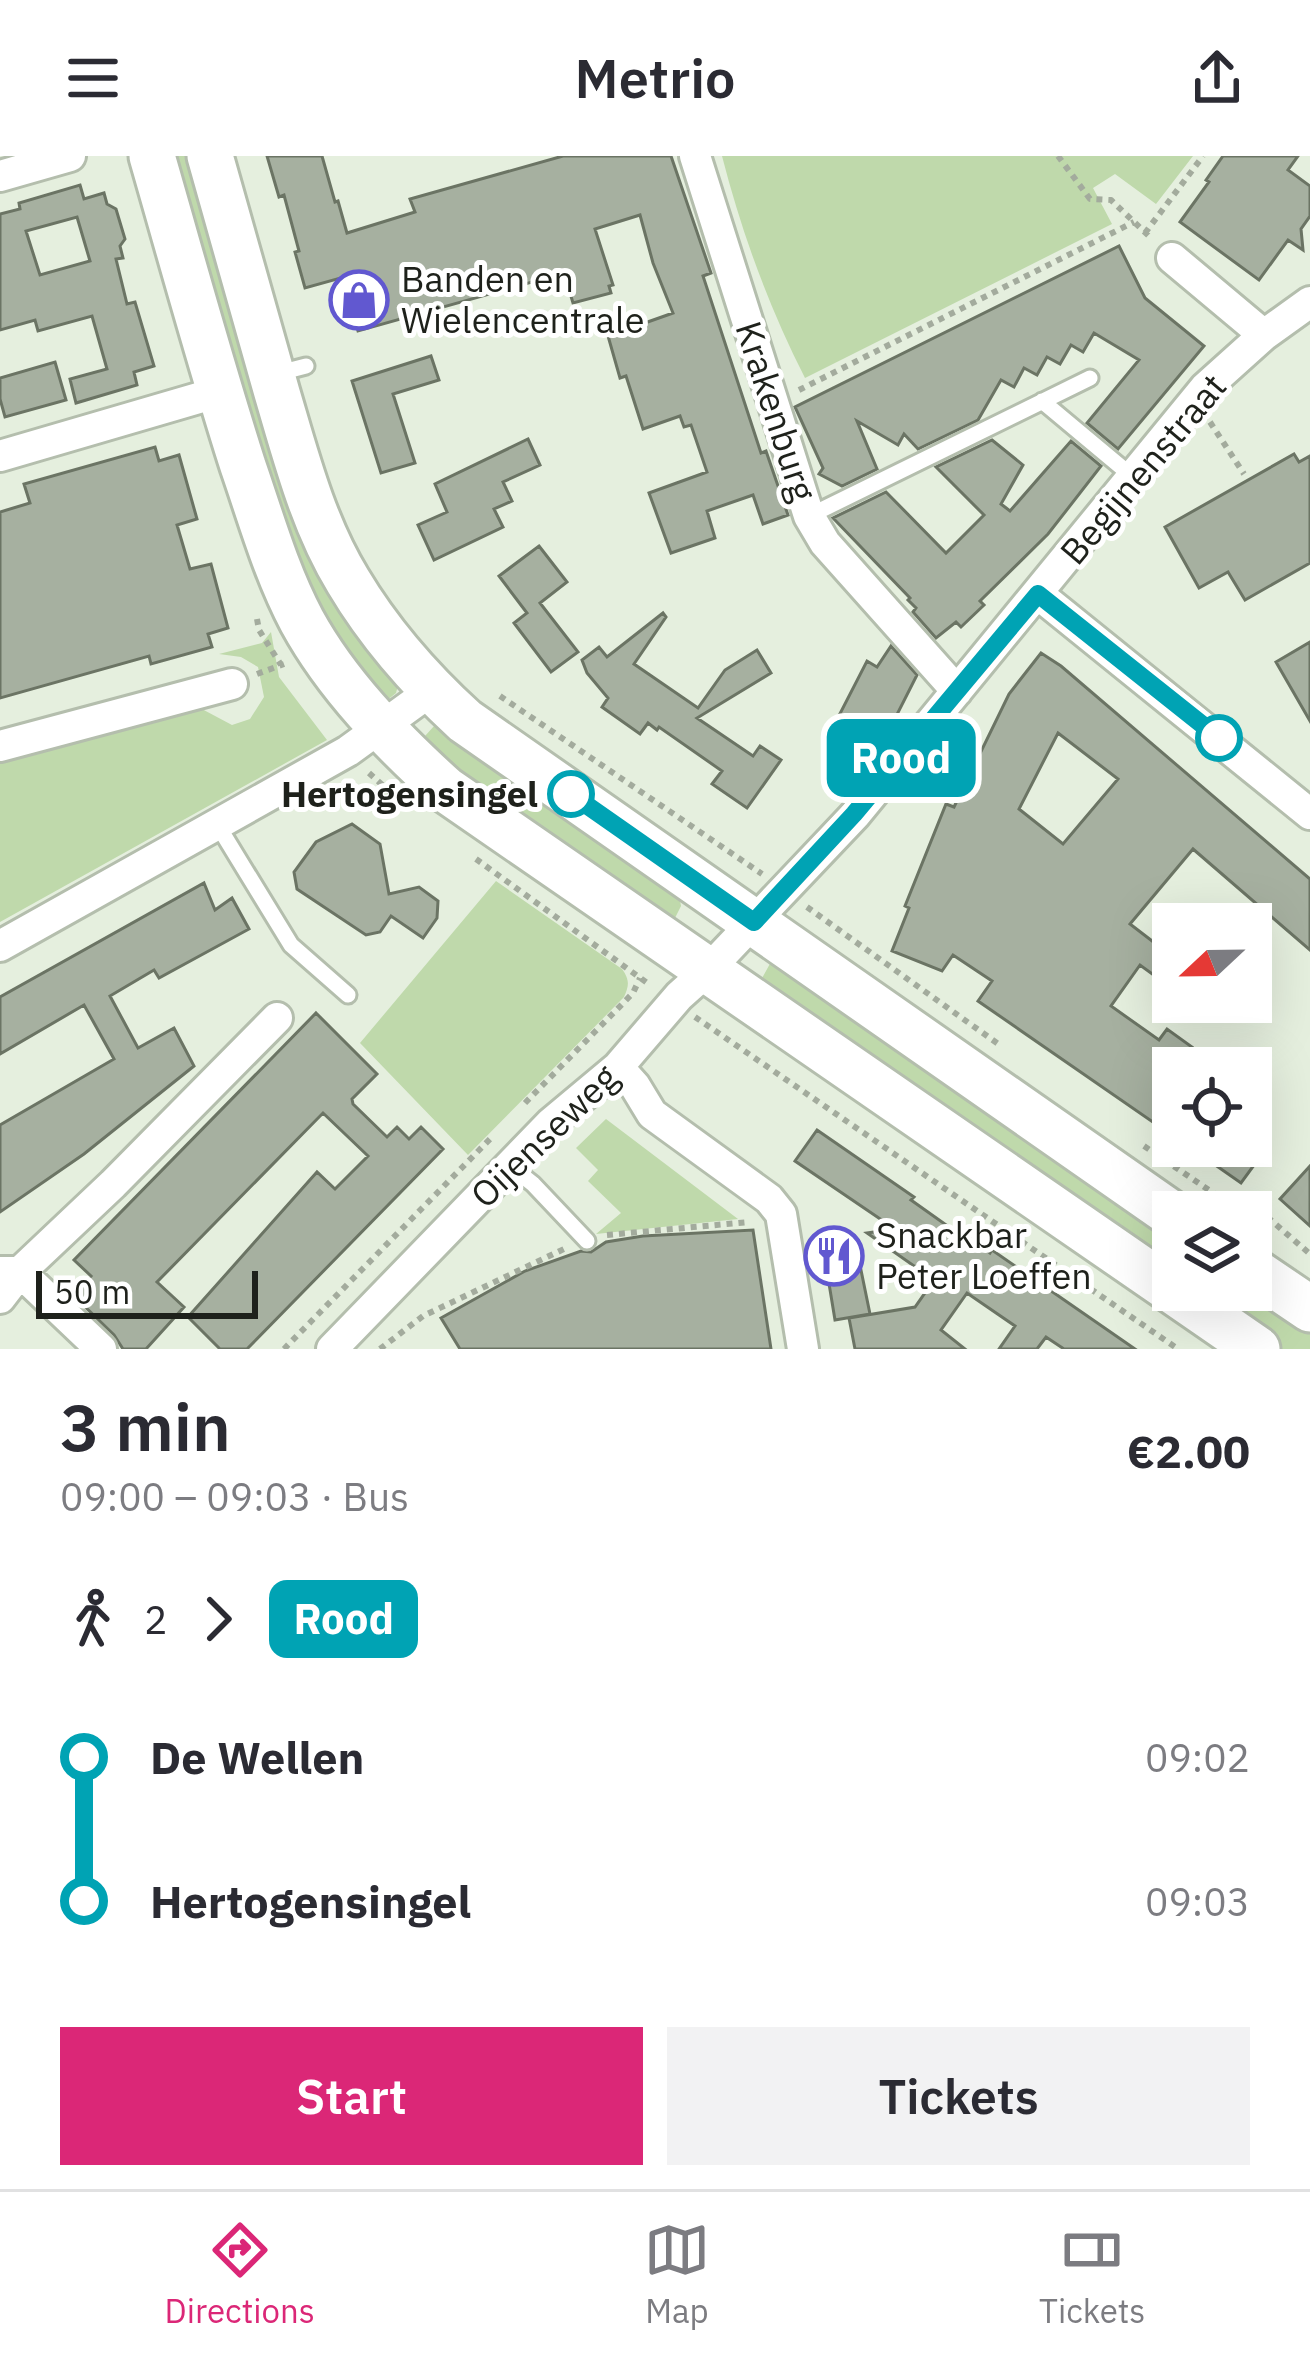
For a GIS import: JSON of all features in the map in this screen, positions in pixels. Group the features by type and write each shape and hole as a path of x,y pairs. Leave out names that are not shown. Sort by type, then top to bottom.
{"main road":[{"path":"152,156 275,562 302,620 348,690 404,751 445,789 1258,1349"},
{"path":"210,156 289,370 298,466 335,557 373,620 431,690 465,721 770,906 1152,1199"},
{"path":"1272,1284 1310,1310"}],"street":[{"path":"0,176 70,156"},
{"name":"Krakenburg","path":"695,156 809,516 826,543 957,691"},
{"path":"1172,258 1264,335"},
{"name":"Begijnenstraat","path":"770,906 854,814 1205,388 1264,335 1310,302"},
{"path":"0,456 220,392"},
{"path":"1038,594 1310,814"},
{"path":"0,746 232,684"},
{"path":"0,946 348,751 431,690"},
{"name":"Oijenseweg","path":"332,1349 550,1123 618,1067 680,996 770,906"},
{"path":"0,1298 10,1272 112,1184 277,1018"},
{"path":"618,1067 652,1114 770,1199 781,1214 803,1349"},
{"path":"10,1272 101,1349"}],"lane":[{"path":"809,516 1090,378"},
{"path":"1042,401 1133,477"},
{"path":"217,824 291,945 348,994"},
{"path":"509,1166 587,1240"}],"path":[{"path":"1058,156 1090,199 1111,200 1172,258"},
{"path":"1145,233 1203,156"},
{"path":"774,402 1134,222"},
{"path":"1190,407 1213,424 1244,474"},
{"path":"483,686 770,906 846,938 906,975 1016,1057"},
{"path":"526,1102 633,993 640,977"},
{"path":"284,1349 494,1135"},
{"path":"1129,1136 1225,1201 1258,1209 1310,1254"},
{"path":"380,1349 423,1316"}],"green space":[{"path":"166,156 193,156 402,670 396,693 385,702 307,612"},
{"path":"722,156 1193,156 1156,204 1115,174 1093,188 1112,224 805,378 758,270"},
{"path":"271,632 279,677 327,740 0,922 0,749 185,700 232,725 250,719 264,697 258,667 241,657 219,654 262,643"},
{"path":"435,725 679,895 681,906 668,932 415,747"},
{"path":"496,881 622,969 628,986 624,997 468,1155 360,1043"},
{"path":"772,960 1152,1215 1152,1254 761,980"},
{"path":"606,1119 738,1219 596,1234 621,1213 588,1181 598,1170 576,1148"},
{"path":"1272,1303 1310,1326 1310,1349 1282,1349 1230,1311 1272,1311"}],"building":[{"path":"267,156 322,156 347,233 415,212 410,199 563,156 671,156 711,273 703,276 761,453 766,451 788,515 763,524 753,495 707,511 715,538 671,553 649,493 707,472 691,425 684,427 680,416 643,429 608,336 673,313 640,215 595,229 613,285 609,286 611,293 573,303 564,273 358,331 344,277 305,288 284,195 279,197"},
{"path":"1223,156 1298,156 1288,170 1310,186 1310,216 1301,229 1303,250 1288,240 1259,280 1180,222"},
{"path":"80,185 84,199 104,193 107,204 116,209 125,239 120,246 123,258 116,259 127,304 135,302 154,366 134,372 137,385 76,403 70,379 107,369 92,316 38,331 35,320 0,330 0,214 20,209 19,203","holes":["77,217 90,261 40,275 26,231"]},
{"path":"1119,246 1145,298 1204,346 1118,449 1087,423 1139,360 1094,333 1083,352 1071,345 1060,364 1047,357 1037,375 1024,368 1014,387 1001,380 978,420 918,449 904,434 898,445 857,421 877,469 842,486 819,474 823,468 795,407"},
{"path":"431,356 439,380 393,394 415,463 381,473 352,381"},
{"path":"55,362 66,400 5,417 0,378"},
{"path":"528,439 540,465 503,482 512,501 494,509 503,527 434,560 418,525 447,512 435,484"},
{"path":"992,440 1023,465 1001,504 1010,511 1071,441 1101,466 1048,534 980,601 984,605 961,627 956,622 936,638 913,612 916,608 910,598 833,518 886,492 946,553 984,515 936,467"},
{"path":"155,447 159,461 179,455 197,519 177,525 190,569 211,564 228,628 208,634 212,647 151,664 149,656 0,698 0,512 30,503 24,484"},
{"path":"1294,454 1299,462 1310,456 1310,563 1245,600 1228,572 1199,588 1165,527"},
{"path":"539,546 567,582 540,603 578,652 551,672 514,623 527,613 499,576"},
{"path":"663,613 666,617 634,664 698,708 725,670 757,650 771,673 697,718 753,756 760,746 781,760 747,808 712,784 722,771 659,727 648,723 640,734 602,707 608,698 587,673 582,660 599,647 607,657"},
{"path":"1310,642 1310,721 1276,662"},
{"path":"891,646 917,675 876,756 830,733 867,661 877,667"},
{"path":"1041,653 1310,879 1310,950 1272,917 1272,903 1256,903 1193,849 1130,924 1152,941 1152,974 1140,965 1111,1006 1159,1040 1167,1029 1192,1047 1152,1047 1152,1121 978,1001 992,981 953,955 942,971 892,951 946,804 954,807 1009,694","holes":["1058,733 1118,779 1063,844 1019,809"]},
{"path":"352,824 380,844 389,894 419,887 438,901 437,918 423,938 391,916 380,932 366,935 297,889 294,872 316,842"},
{"path":"204,883 215,910 232,898 249,929 159,978 154,970 110,996 138,1048 174,1028 194,1066 84,1154 0,1212 0,1125 114,1059 84,1005 0,1054 0,997"},
{"path":"316,1013 377,1074 352,1099 353,1104 387,1137 397,1127 409,1139 421,1127 443,1149 247,1349 220,1349 188,1317 317,1172 335,1189 368,1156 323,1113 157,1282 184,1307 146,1349 123,1349 73,1295 91,1276 74,1260"},
{"path":"817,1130 963,1237 966,1233 1135,1349 1064,1349 1046,1337 1037,1349 999,1349 1015,1326 967,1293 941,1330 965,1349 855,1349 849,1318 915,1307 934,1280 867,1233 895,1229 795,1161"},
{"path":"1310,1166 1310,1226 1280,1199"},
{"path":"1218,1167 1253,1167 1241,1183"},
{"path":"753,1230 771,1349 460,1349 441,1318 525,1271 581,1251 591,1252 606,1242"},
{"path":"854,1236 870,1314 835,1320 822,1241"}],"bus line":[{"name":"Rood","path":"571,794 754,922 854,814 1038,594 1219,738"}],"place":[{"name":"Banden en Wielencentrale","path":"359,300"},
{"name":"Hertogensingel","path":"571,794"},
{"name":"Snackbar Peter Loeffen","path":"834,1256"}]}
